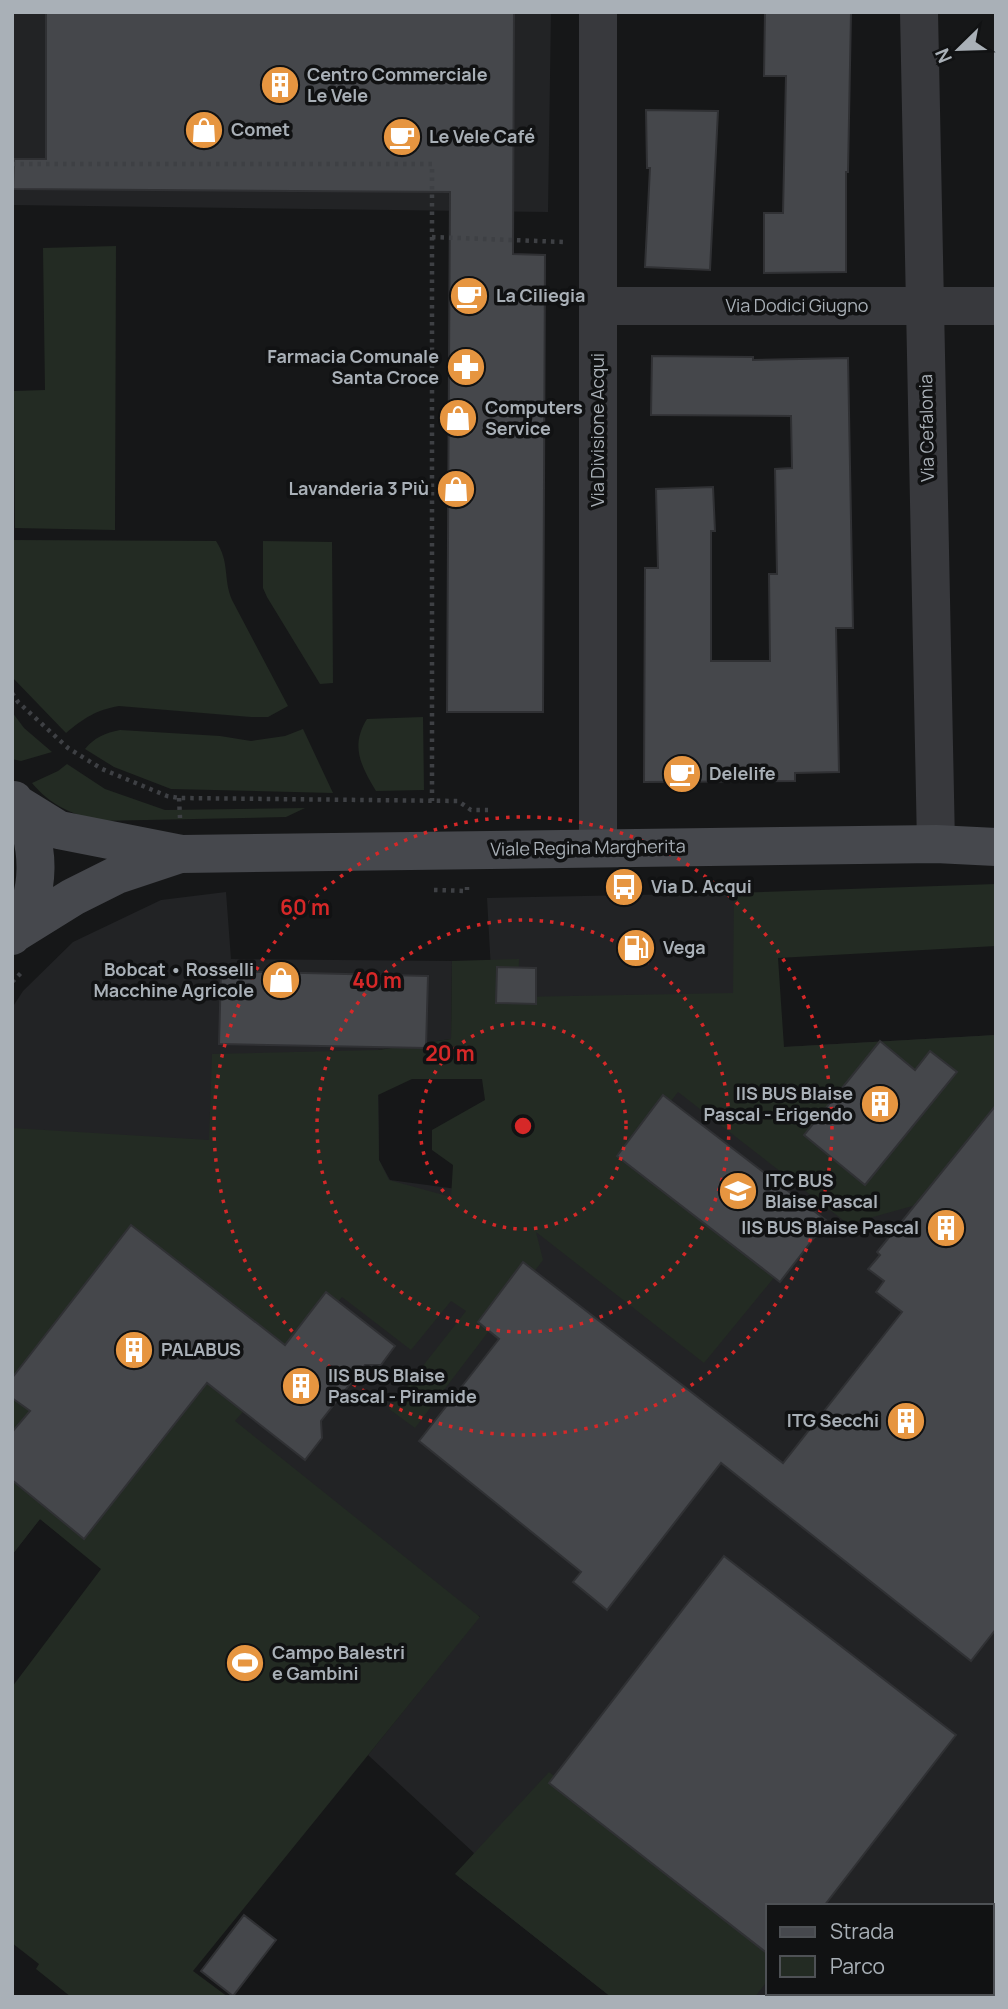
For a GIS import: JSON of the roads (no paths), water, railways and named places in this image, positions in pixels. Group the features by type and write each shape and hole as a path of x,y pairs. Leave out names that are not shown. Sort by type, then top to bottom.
{"street":[{"name":"Via Divisione Acqui","path":"598,12 598,848"},
{"name":"Via Cefalonia","path":"919,12 936,844"},
{"name":"Via Dodici Giugno","path":"598,306 996,306"},
{"name":"Viale Regina Margherita","path":"15,801 59,830 181,854 936,844 996,847"},
{"name":"Viale Regina Margherita","path":"14,934 31,902 36,869 32,835 15,801"},
{"name":"Viale Regina Margherita","path":"14,934 73,897 117,875 181,854"}],"place":[{"name":"Centro Commerciale Le Vele","path":"280,85"},
{"name":"Comet","path":"204,130"},
{"name":"Le Vele Café","path":"402,137"},
{"name":"La Ciliegia","path":"469,296"},
{"name":"Farmacia Comunale Santa Croce","path":"466,367"},
{"name":"Computers Service","path":"458,418"},
{"name":"Lavanderia 3 Più","path":"456,489"},
{"name":"Delelife","path":"682,774"},
{"name":"Via D. Acqui","path":"624,887"},
{"name":"Vega","path":"636,948"},
{"name":"Bobcat • Rosselli Macchine Agricole","path":"281,980"},
{"name":"IIS BUS Blaise Pascal - Erigendo","path":"880,1104"},
{"name":"ITC BUS Blaise Pascal","path":"738,1191"},
{"name":"IIS BUS Blaise Pascal","path":"946,1228"},
{"name":"PALABUS","path":"134,1350"},
{"name":"IIS BUS Blaise Pascal - Piramide","path":"301,1386"},
{"name":"ITG Secchi","path":"906,1421"},
{"name":"Campo Balestri e Gambini","path":"245,1663"}]}
